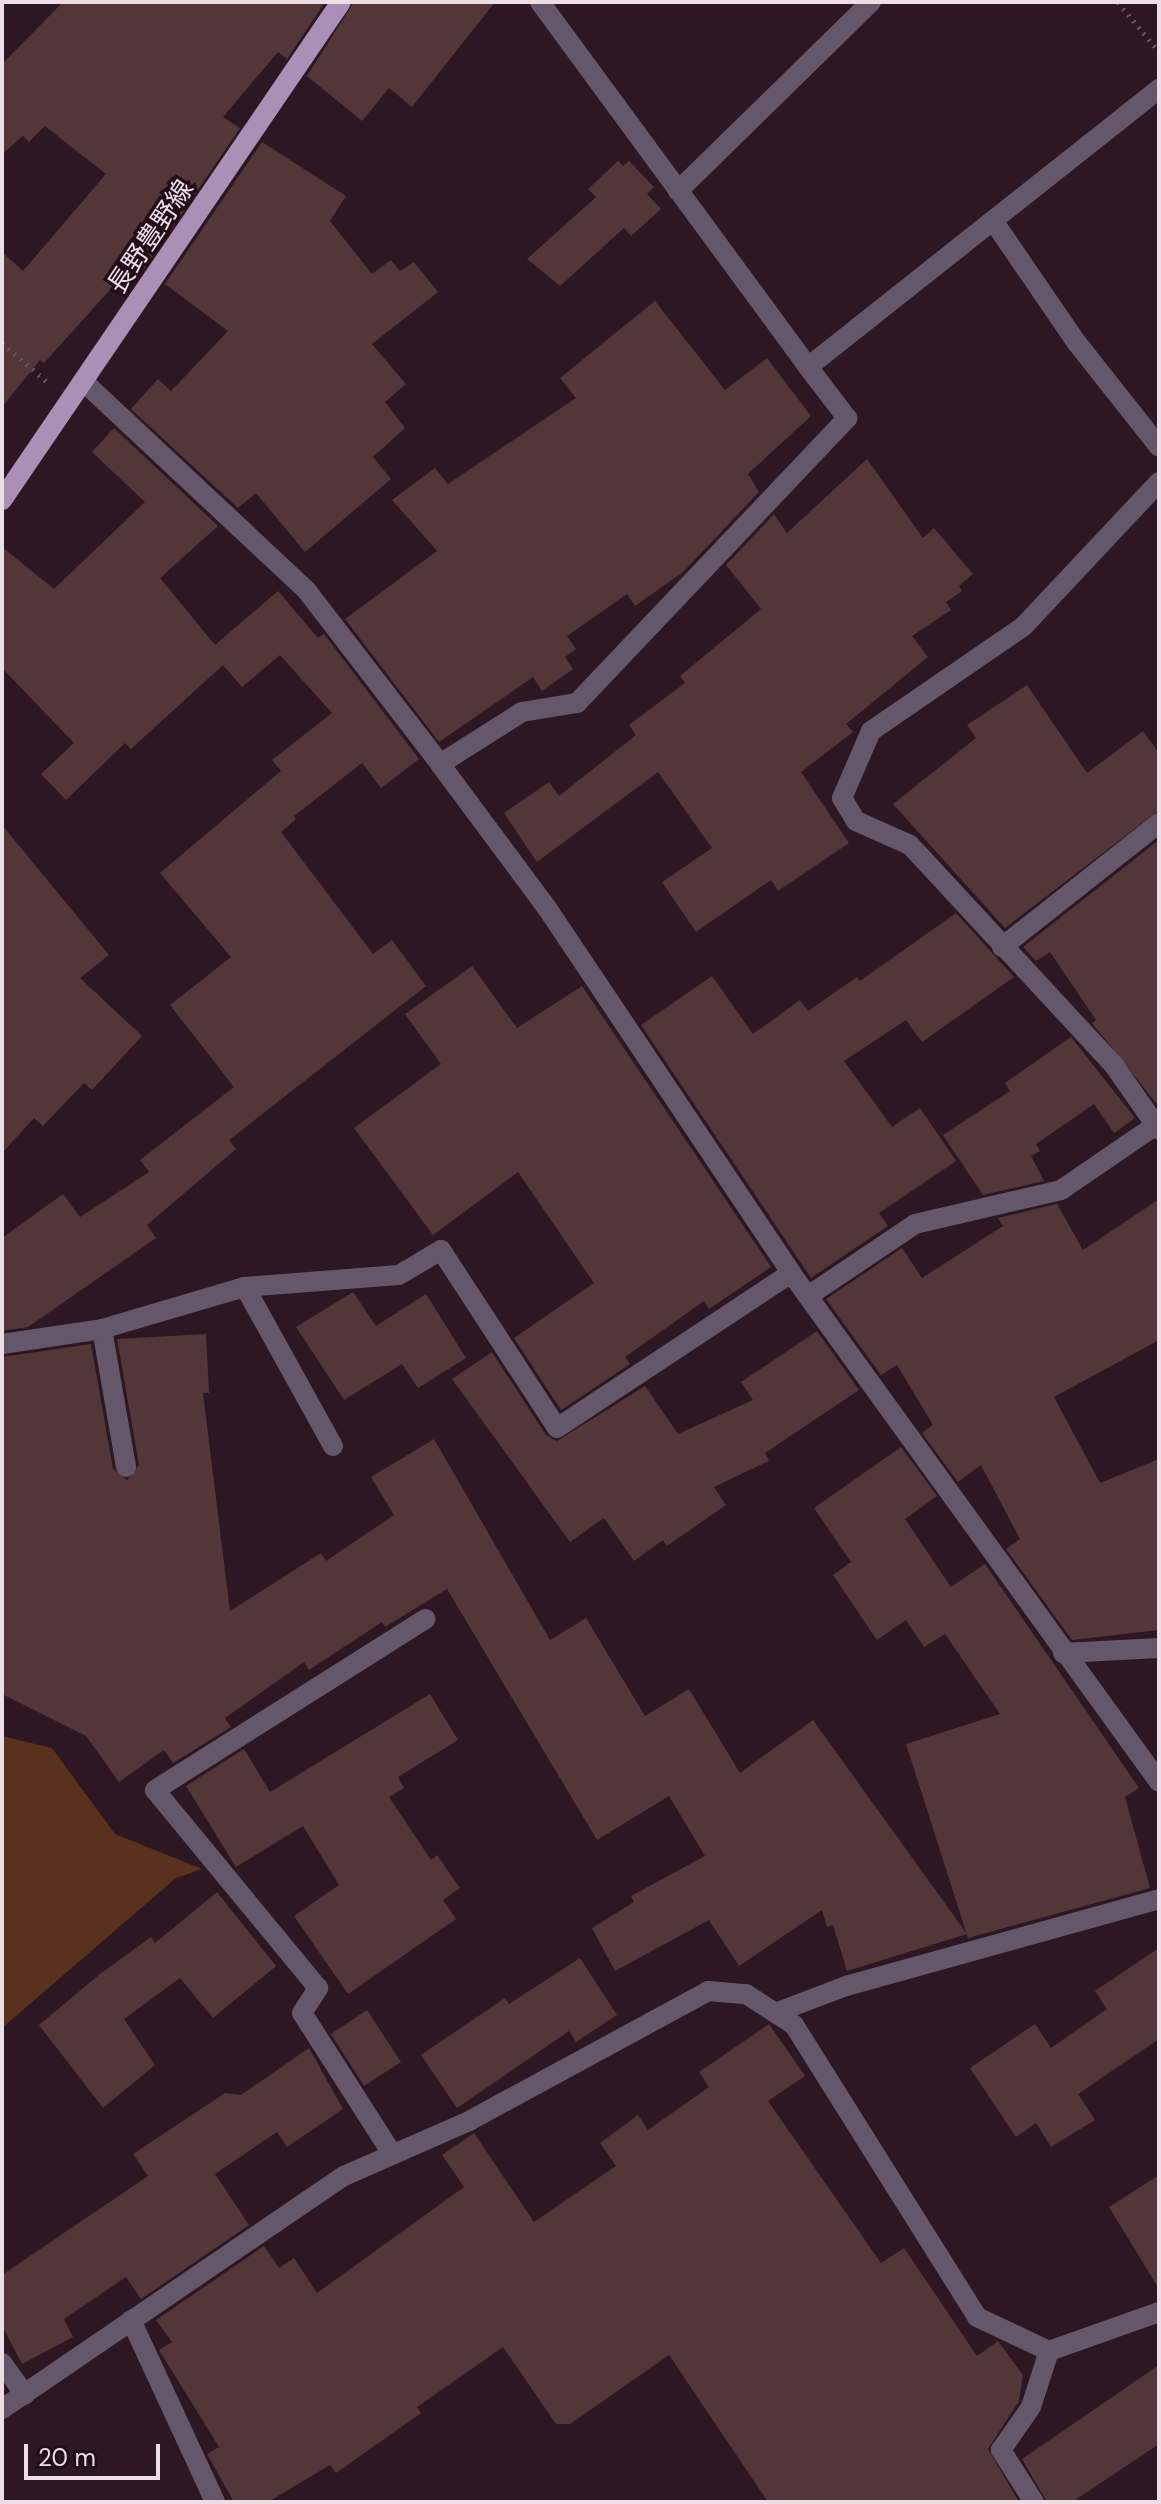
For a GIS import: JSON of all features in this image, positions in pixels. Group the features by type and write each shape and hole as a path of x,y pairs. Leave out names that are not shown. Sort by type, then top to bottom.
{"main road":[{"name":"長野豊野線","path":"2,500 85,383 341,2"}],"street":[{"path":"440,764 522,712 577,703 847,418 540,2"},
{"path":"678,191 871,2"},
{"path":"808,367 1159,89"},
{"path":"994,222 1077,343 1159,447"},
{"path":"85,383 307,591 440,764 547,908 791,1273 1159,1782"},
{"path":"808,1296 915,1224 1061,1190 1157,1128 1113,1064 910,845 856,821 842,798 871,731 1024,626 1159,482"},
{"path":"1002,947 1159,823"},
{"path":"2,1344 102,1329 245,1287 399,1275 441,1250 557,1428 791,1273"},
{"path":"245,1287 333,1446"},
{"path":"102,1329 126,1467"},
{"path":"391,2152 302,2013 318,1988 155,1790 425,1619"},
{"path":"1063,1653 1159,1648"},
{"path":"775,2013 846,1986 1159,1899"},
{"path":"2,2409 344,2176 391,2152 469,2121 708,1991 746,1994 794,2025 977,2317 1049,2351 1159,2312"},
{"path":"131,2320 215,2502"},
{"path":"1034,2502 1001,2450 1031,2407 1049,2351"},
{"path":"2,2363 25,2395"}],"path":[{"path":"1118,2 1159,52"},
{"path":"2,343 72,402"}],"shaded area":[{"path":"2,1736 52,1748 115,1834 202,1869 176,1878 2,2028"}],"building":[{"path":"63,2 325,2 287,59 278,52 223,117 240,128 144,269 135,262 44,363 40,360 2,407 2,252 23,271 106,174 45,126 29,142 23,136 2,154 2,64"},
{"path":"354,2 495,2 412,107 389,88 362,121 307,76"},
{"path":"262,142 346,196 330,221 372,274 391,260 400,271 414,262 438,292 372,344 406,384 385,402 405,428 373,457 391,479 305,552 256,493 238,508 131,409 158,379 171,391 228,331 165,284"},
{"path":"618,161 623,166 629,161 654,187 647,194 661,209 631,236 624,228 560,286 527,259 596,197 588,189"},
{"path":"655,301 725,390 767,358 811,416 748,474 759,492 683,572 635,606 627,594 567,636 576,649 565,657 573,669 542,691 533,677 439,742 345,619 437,551 392,500 435,468 448,484 576,398 560,378"},
{"path":"114,428 218,526 160,578 215,645 278,591 318,638 324,634 419,759 381,788 362,763 294,816 296,819 281,832 373,954 392,940 426,986 229,1140 236,1149 147,1225 156,1238 28,1327 2,1331 2,1238 63,1194 80,1217 149,1172 140,1160 234,1087 170,1005 231,957 160,873 281,771 272,760 332,713 280,655 242,687 223,665 131,749 125,743 66,800 41,774 74,743 2,668 2,547 54,589 145,502 92,452"},
{"path":"867,459 923,538 934,528 973,574 959,586 962,591 946,602 951,610 912,636 928,657 846,724 853,732 801,772 849,843 778,891 771,880 696,932 662,882 712,848 658,772 537,862 504,813 549,782 559,796 636,735 629,725 685,683 680,676 761,609 726,565 774,514 787,533"},
{"path":"1027,685 1087,773 1143,731 1159,753 1159,810 1005,928 893,804 976,738 967,725"},
{"path":"2,825 109,955 80,978 142,1036 92,1090 84,1083 43,1126 34,1118 2,1153"},
{"path":"1159,840 1159,1101 1156,1103 1092,1023 1096,1020 1050,952 1036,961 1023,947"},
{"path":"956,913 1014,977 922,1042 906,1020 844,1061 892,1127 920,1108 956,1161 879,1213 888,1226 811,1278 641,1025 712,976 753,1034 800,1000 808,1011 857,977 860,981"},
{"path":"472,966 517,1028 582,986 771,1267 709,1309 704,1301 625,1357 630,1364 561,1410 514,1338 594,1283 518,1172 433,1235 354,1128 441,1064 405,1014"},
{"path":"1071,1037 1135,1118 1114,1133 1094,1104 1036,1144 1040,1151 1031,1156 1044,1181 983,1195 943,1135 1010,1091 1005,1083"},
{"path":"1159,1199 1159,1340 1054,1397 1100,1483 1159,1459 1159,1630 1072,1640 1006,1549 1020,1539 981,1465 958,1482 922,1433 933,1425 897,1365 881,1375 826,1299 902,1248 922,1278 1003,1226 998,1218 1057,1204 1083,1250"},
{"path":"353,1292 376,1326 426,1294 466,1358 418,1388 402,1364 344,1400 296,1327"},
{"path":"817,1331 859,1390 765,1453 769,1461 714,1487 726,1505 667,1546 663,1540 634,1561 604,1518 570,1542 452,1379 492,1352 546,1435 557,1441 645,1386 678,1434 753,1400 741,1382"},
{"path":"206,1334 209,1393 203,1393 230,1611 321,1553 326,1561 394,1515 371,1477 434,1439 550,1640 586,1618 645,1716 689,1689 740,1773 813,1720 967,1934 847,1971 833,1925 827,1927 822,1910 739,1966 709,1920 615,1971 592,1928 634,1902 631,1896 705,1856 669,1796 597,1840 447,1589 385,1627 382,1622 309,1670 304,1662 225,1718 231,1727 173,1763 164,1750 119,1782 86,1736 2,1694 2,1357 91,1344 113,1469 127,1480 139,1465 117,1339"},
{"path":"901,1447 937,1496 905,1519 951,1587 985,1564 1139,1788 1125,1797 1150,1888 968,1938 906,1744 1000,1714 945,1634 924,1647 906,1620 877,1640 833,1575 851,1562 814,1508"},
{"path":"430,1694 458,1740 398,1777 404,1788 389,1797 431,1860 437,1855 460,1888 443,1900 456,1919 348,1994 294,1916 339,1885 303,1826 236,1867 186,1786 244,1749 270,1792"},
{"path":"217,1892 276,1966 213,2018 180,1978 124,2019 155,2065 103,2108 39,2025 100,1974 151,1937 155,1943"},
{"path":"1159,1948 1159,2039 1078,2094 1095,2120 1051,2147 1036,2123 1016,2137 970,2068 1035,2024 1051,2048 1107,2009 1095,1991"},
{"path":"580,1958 617,2015 576,2042 569,2031 457,2108 421,2055 505,1998 509,2004"},
{"path":"367,2010 401,2062 364,2086 331,2034"},
{"path":"769,2024 805,2076 768,2101 881,2263 904,2248 977,2356 998,2341 1023,2375 1019,2401 988,2449 1019,2502 768,2502 669,2355 570,2424 556,2424 503,2347 417,2407 421,2413 336,2473 330,2465 268,2502 234,2502 207,2454 219,2447 159,2350 172,2342 156,2320 264,2246 279,2268 294,2258 317,2293 464,2187 442,2155 474,2133 534,2222 616,2166 600,2143 638,2115 648,2130 709,2087 699,2072"},
{"path":"309,2048 343,2109 287,2147 277,2132 215,2174 249,2225 141,2299 126,2277 64,2319 73,2337 22,2364 2,2326 2,2275 148,2176 133,2154 225,2093 241,2095"},
{"path":"1159,2175 1159,2289 1109,2207"},
{"path":"1159,2365 1159,2444 1072,2502 1047,2502 1022,2459"}]}
